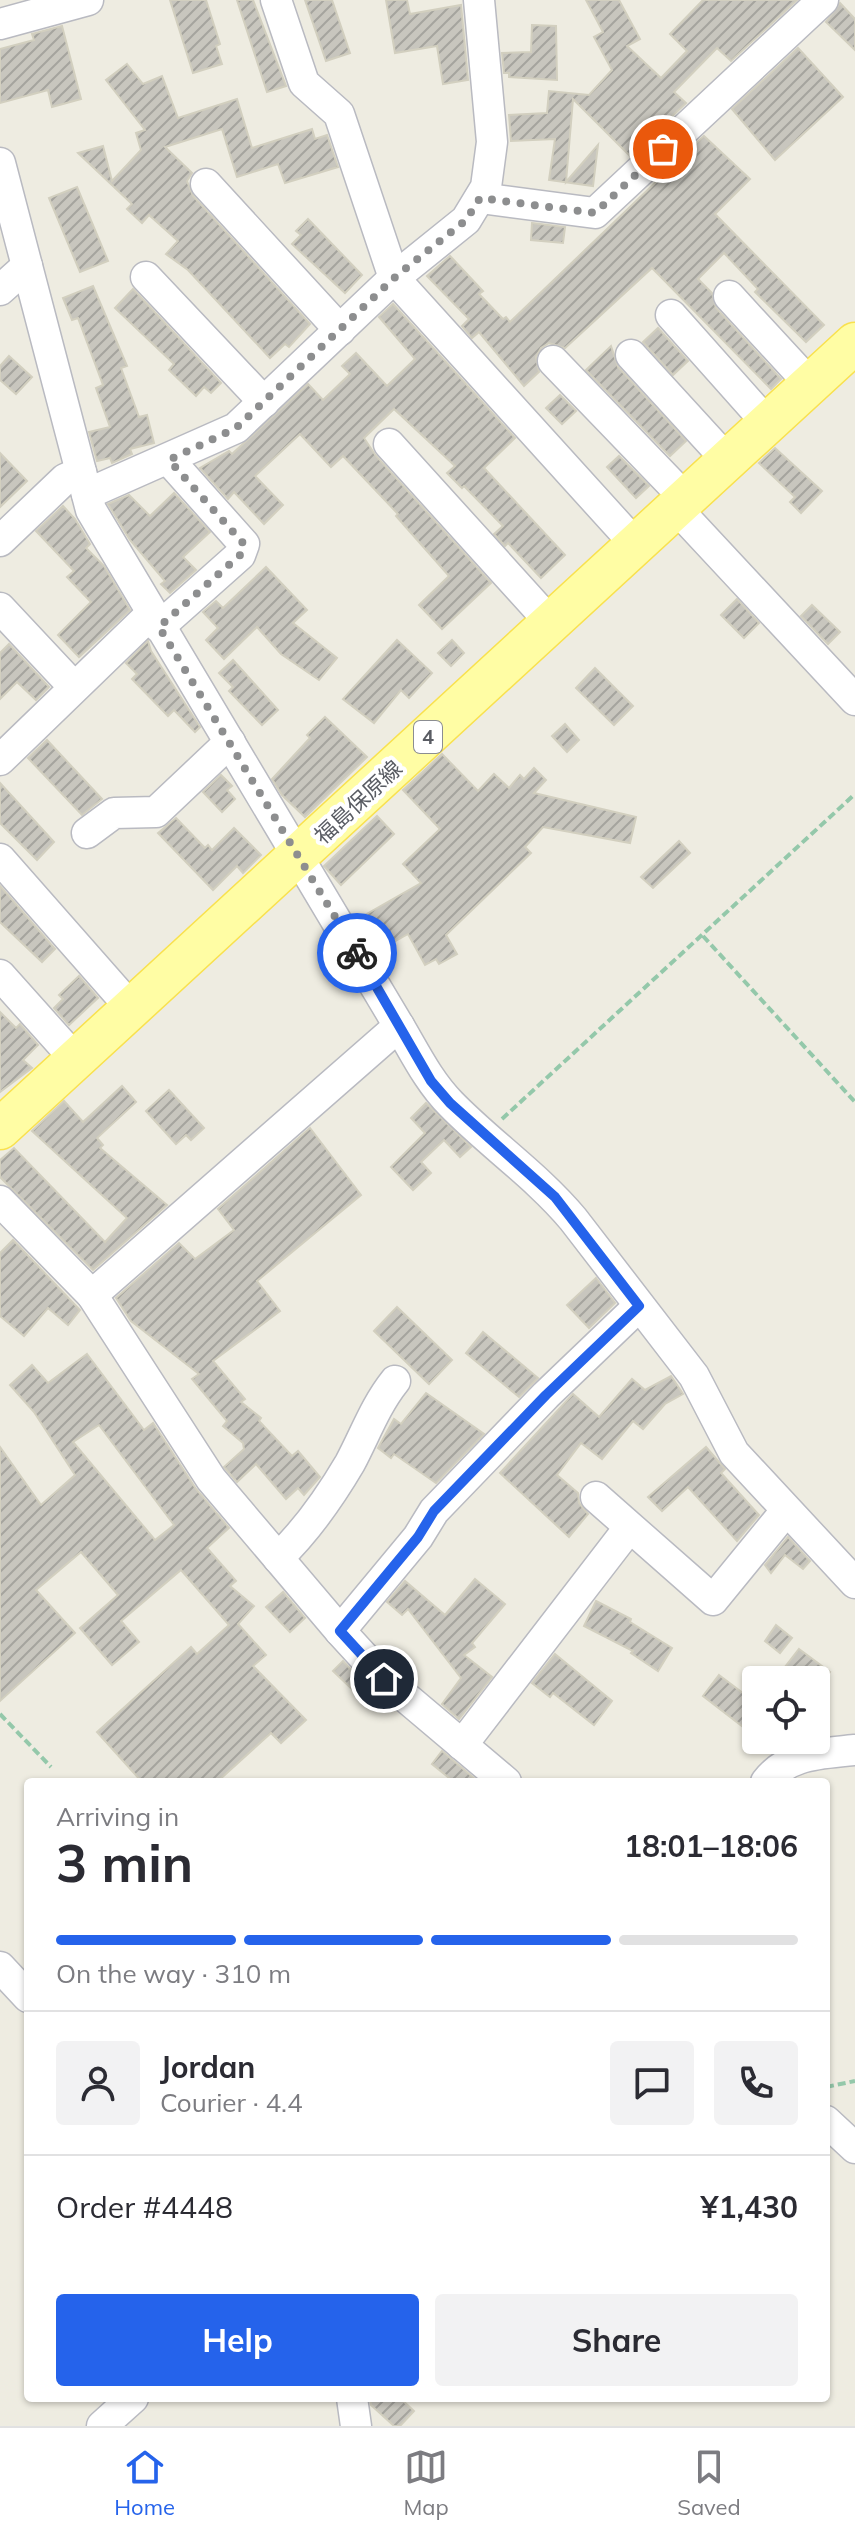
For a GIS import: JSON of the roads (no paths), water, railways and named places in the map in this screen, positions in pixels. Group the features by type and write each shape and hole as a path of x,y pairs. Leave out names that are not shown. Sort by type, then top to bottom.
{"main road":[{"name":"福島保原線","path":"0,1129 855,343"}],"street":[{"path":"0,24 88,0"},
{"path":"276,0 304,83 339,114 394,278 636,545"},
{"path":"0,541 65,479 84,483 169,460 236,428 394,278 466,220 486,187 492,142 479,0"},
{"path":"480,198 595,213 823,0"},
{"path":"0,163 91,510 155,621 300,856 431,1081 555,1197 694,1376 734,1453 785,1512 855,1583"},
{"path":"206,184 340,330"},
{"path":"0,290 27,266"},
{"path":"146,277 264,402"},
{"path":"729,296 810,384"},
{"path":"671,315 768,424"},
{"path":"631,355 728,461"},
{"path":"553,361 855,700"},
{"path":"389,444 551,623"},
{"path":"0,760 74,687 240,555 244,544 169,460"},
{"path":"0,608 74,687"},
{"path":"87,833 114,813 156,812 230,742"},
{"path":"0,859 132,1009"},
{"path":"0,975 76,1060"},
{"path":"92,1295 399,1026"},
{"path":"0,1201 92,1295 211,1479 340,1631 384,1679 501,1778"},
{"path":"340,1631 418,1537 434,1511 546,1395 639,1306"},
{"path":"278,1558 338,1482 373,1415 395,1381"},
{"path":"596,1497 713,1600 785,1512"},
{"path":"462,1745 629,1528"},
{"path":"770,1778 781,1765 798,1758 855,1750"},
{"path":"0,1967 24,1993"},
{"path":"830,2125 855,2148"},
{"path":"102,2426 129,2402"},
{"path":"353,2402 356,2426"}]}
